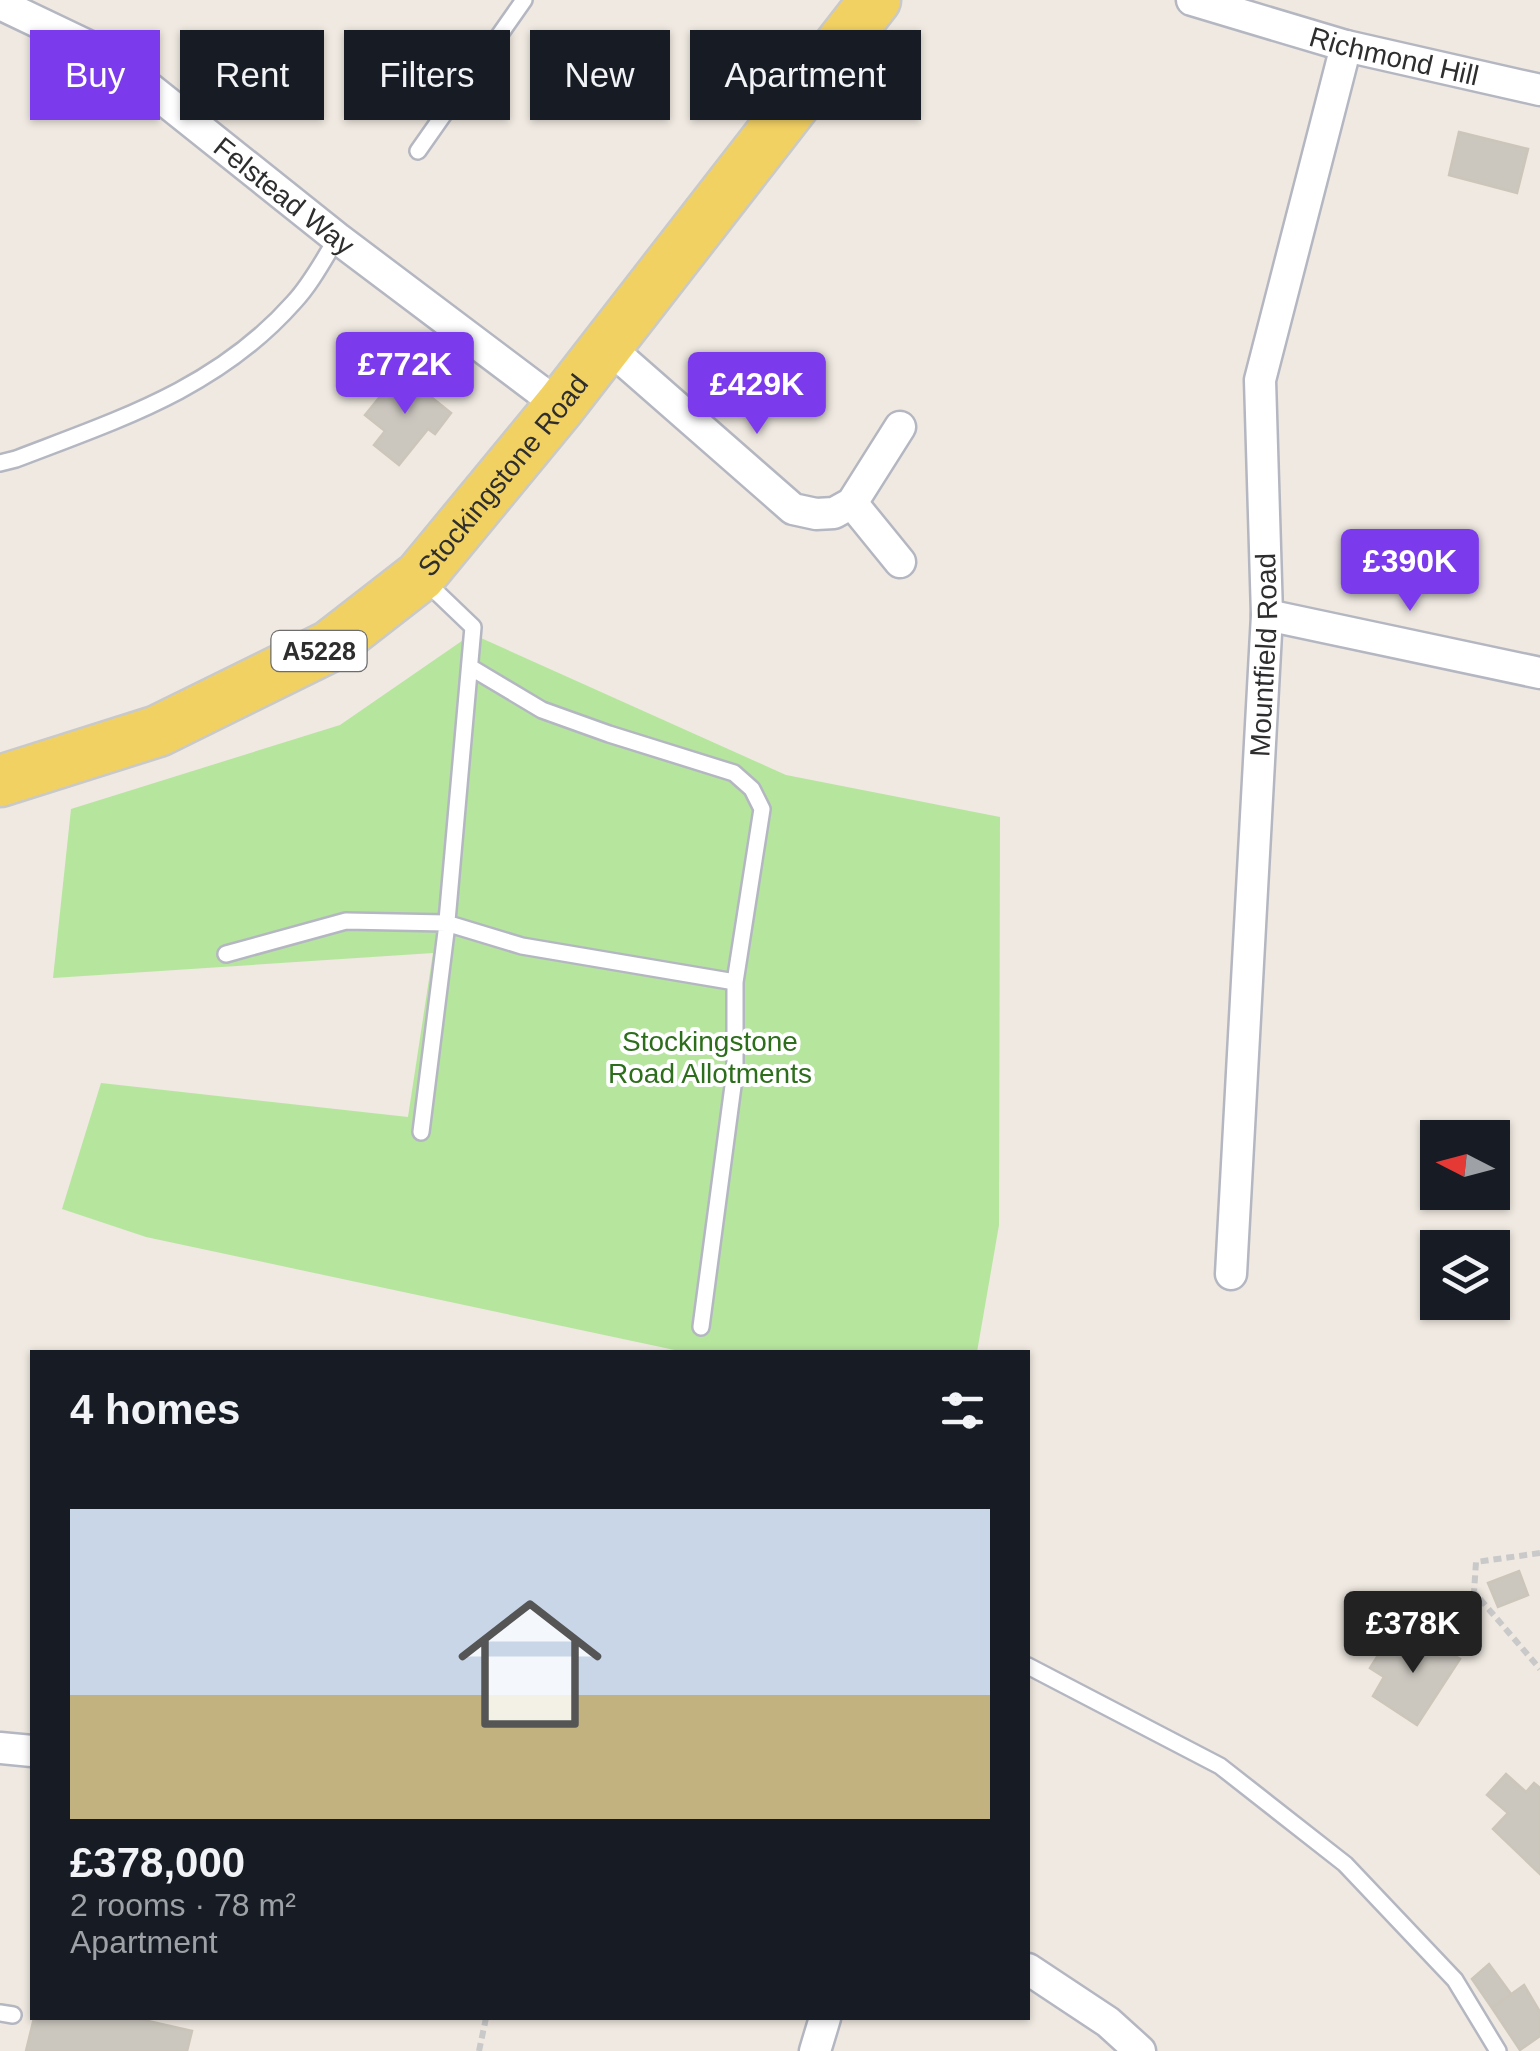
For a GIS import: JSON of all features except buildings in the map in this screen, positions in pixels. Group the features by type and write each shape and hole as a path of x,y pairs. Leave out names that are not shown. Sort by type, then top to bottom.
{"main road":[{"name":"Stockingstone Road","path":"0,781 158,731 330,646 420,576 608,346 875,0"}],"street":[{"name":"Richmond Hill","path":"1192,0 1346,46 1540,90"},
{"name":"Felstead Way","path":"2,3 109,56 338,238 560,406"},
{"name":"Mountfield Road","path":"1232,1274 1267,615 1260,380 1346,46"},
{"path":"608,346 793,508 816,514 834,513 852,502 900,427"},
{"path":"852,502 900,562"},
{"path":"1267,615 1540,673"},
{"path":"0,1748 30,1751"},
{"path":"1030,1970 1108,2022 1140,2051"},
{"path":"815,2051 824,2020"}],"lane":[{"path":"418,151 524,0"},
{"path":"0,462 165,400 210,375 257,340 297,300 338,238"},
{"path":"420,576 473,627 446,923 421,1132"},
{"path":"470,667 542,710 734,773 752,789 762,809 735,982 735,1071 700,1327"},
{"path":"226,954 346,921 446,923 522,946 735,982"},
{"path":"1030,1667 1220,1766 1346,1864 1455,1980 1498,2051"}],"path":[{"path":"1540,1553 1476,1562 1474,1592 1540,1669"},
{"path":"479,2051 486,2020"}],"green space":[{"name":"Stockingstone Road Allotments","path":"472,634 786,775 1000,817 999,1225 977,1350 675,1350 146,1237 62,1209 101,1083 408,1117 433,953 53,978 71,809 340,725"}]}
